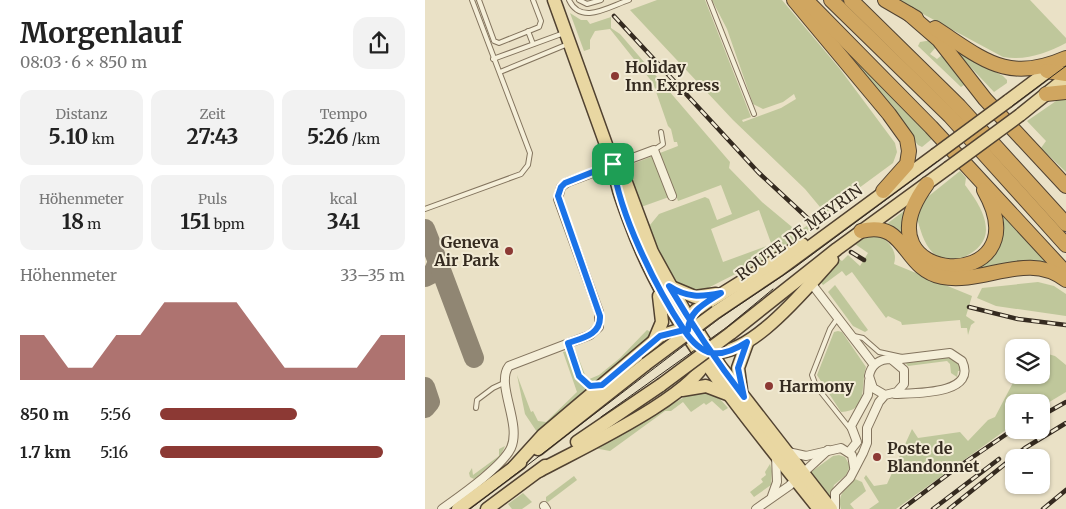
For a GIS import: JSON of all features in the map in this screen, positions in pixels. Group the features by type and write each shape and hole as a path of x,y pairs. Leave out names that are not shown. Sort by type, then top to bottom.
{"highway":[{"path":"794,0 889,114 907,139 909,151 907,164 883,192"},
{"path":"806,0 975,174 1066,273"},
{"path":"831,0 950,116 1066,245"},
{"path":"851,0 953,100 1066,224"},
{"path":"885,0 927,23 983,58 1007,68 1038,68 1066,58"},
{"path":"909,14 939,40 985,99 1066,186"},
{"path":"1047,72 1066,74"},
{"path":"1046,94 1066,92"},
{"path":"927,184 911,210 909,227 913,244 922,256 935,264 945,268 961,267 975,262 985,254 993,242 996,228 992,206 975,174"},
{"path":"1045,200 1066,220"},
{"path":"856,235 880,229 888,231 896,237 921,267 942,277 966,277 1035,267 1049,270 1066,280"}],"main road":[{"path":"554,0 613,164 624,177 663,285 729,395 781,452"},
{"name":"ROUTE DE MEYRIN","path":"458,509 716,312 780,269 1066,58"},
{"path":"487,509 731,333 856,235 927,184 1066,78"},
{"path":"539,471 632,420 679,391 699,373 696,310 817,235 835,227"},
{"path":"514,467 543,435 654,341 665,334 697,341 727,352 747,342 766,327 811,283 856,235"},
{"path":"663,285 695,297 721,293"},
{"path":"654,341 662,322 663,285"},
{"path":"697,341 744,397 799,476 819,509"},
{"path":"744,397 738,368 747,342"},
{"path":"679,391 701,386 717,389 729,395"},
{"path":"799,476 833,509"}],"street":[{"path":"443,509 498,464 511,448 514,429 504,374 512,363 593,334 599,327 600,320 558,199 558,192 565,183 654,150 672,196"},
{"path":"811,283 873,365"},
{"path":"849,452 857,442 851,430 852,424 860,414 868,395 869,380 870,370 873,365 882,360 950,353 962,361 964,376 957,385 951,388 889,395 875,390 869,380"},
{"path":"833,509 835,493 849,478 865,447 867,428 878,404 889,395 901,389 905,378 902,366 893,360"},
{"path":"771,498 777,482 781,452 802,456 841,448 849,452 855,461 854,467"},
{"path":"756,509 799,476 828,450"}],"lane":[{"path":"425,209 521,174 527,168 530,153 472,0"},
{"path":"479,0 496,42 529,32 541,25 533,0"},
{"path":"569,0 575,10 583,14 606,8 615,2 629,0"},
{"path":"579,0 587,4 602,0 606,8"},
{"path":"709,0 754,114"},
{"path":"529,32 533,44"},
{"path":"493,59 533,44 568,37"},
{"path":"500,72 568,37"},
{"path":"654,150 663,144 661,132"},
{"path":"838,317 830,329 811,375 816,386 851,430 859,436 866,436"},
{"path":"852,335 863,338 879,352 903,358"},
{"path":"568,343 583,381 590,386 602,385"},
{"path":"476,408 477,400 493,388 506,382"}],"green space":[{"path":"657,0 705,0 751,117 742,120 743,122 781,108 796,99 794,94 783,102 763,109 753,104 727,29 712,0 782,0 840,69 895,143 897,152 893,163 825,213 805,189 733,120 630,10"},
{"path":"897,0 1030,0 1066,38 1066,43 1028,57 1003,57"},
{"path":"570,13 581,20 587,20 590,24 611,17 611,28 620,34 730,162 729,168 762,202 798,232 808,225 814,230 775,254 759,210 711,229 723,262 767,246 769,257 702,291 687,290 678,284 663,259 642,210 650,225 659,214 705,197 709,199 717,220 732,214 721,185 678,201 660,153 678,146 677,142 674,142 671,129 668,126 653,83 610,29 595,31 590,40 590,49 584,51"},
{"path":"932,41 936,47 930,54 937,59 942,55 964,81 964,85 961,87 918,46 920,42"},
{"path":"961,53 1003,76 1007,83 994,92 959,55"},
{"path":"851,54 933,138 922,147 918,145 847,57"},
{"path":"1066,97 1066,172 1041,148 1046,141 1027,121 1059,99"},
{"path":"653,156 669,197 641,207 630,173 630,165"},
{"path":"960,171 966,178 965,185 982,211 986,230 980,245 974,251 966,256 948,260 940,258 933,253 927,245 916,215 925,199"},
{"path":"1000,207 1054,266 1053,268 1024,264 970,274 943,273 925,265 918,258 900,237 884,226 908,208 906,233 914,253 930,265 950,270 970,267 987,257 997,237 996,209"},
{"path":"879,235 892,247 895,255 894,264 972,296 966,316 975,322 971,325 968,335 967,328 961,328 960,320 902,325 901,322 888,316 886,318 852,272 846,276 842,271 823,285 819,280 839,259 842,261 848,255 860,266 868,253 855,244 868,236"},
{"path":"1038,282 1054,286 1066,294 1066,316 996,306 977,298 982,288"},
{"path":"835,285 868,330 865,332 853,326 828,292"},
{"path":"647,330 653,333 648,340 646,338 602,378 593,382 588,390 537,432 525,414 517,375 531,412 533,411 538,421 546,422 577,392 563,352 575,349 587,380 599,375 620,358"},
{"path":"834,332 842,332 866,367 860,403 850,411 841,412 817,375"},
{"path":"1050,355 1055,356 1066,365 1066,392 1050,402 1050,394 1007,394 1012,384 1050,384"},
{"path":"947,356 959,366 961,371 958,371 957,377 951,373 950,364 947,361 908,366 904,361"},
{"path":"705,391 720,399 728,408 723,411 712,401 706,405 704,403 691,412 683,402 671,411 665,411 610,451 594,448 690,394"},
{"path":"1005,398 1005,430 896,509 869,509 879,502 864,478 866,475 874,486 887,484 912,429 918,438 960,432 968,441 988,420 995,417"},
{"path":"505,446 501,455 478,477 474,479 470,477 469,473 472,468 473,475 499,456 499,449"},
{"path":"833,456 845,457 850,466 846,475 834,485 830,500 810,475 811,472"},
{"path":"770,464 772,471 771,485 754,497 750,492 763,482 761,479 766,475 765,472"},
{"path":"574,476 577,480 548,502 546,501 546,497"},
{"path":"855,479 862,482 866,491 850,504 854,509 841,509 841,496"},
{"path":"523,493 532,502 522,509 512,509 508,504"}],"taxiway":[{"path":"425,229 438,262 433,273 425,277"},
{"path":"438,262 474,358"},
{"path":"425,387 430,402 425,408"}],"tram line":[{"path":"470,509 720,318 794,268 1066,66"},
{"path":"601,417 727,327 773,289"}],"railway":[{"path":"614,16 758,172 817,227"},
{"path":"851,252 864,260"},
{"path":"969,307 1018,319 1066,325"},
{"path":"1050,411 1066,402"},
{"path":"949,509 1025,448 1066,423"},
{"path":"902,509 955,469 1005,435"},
{"path":"933,509 999,459"},
{"path":"1043,509 1066,490"}],"place":[{"name":"Holiday Inn Express","path":"615,76"},
{"name":"Geneva Air Park","path":"509,251"},
{"name":"Harmony","path":"769,386"},
{"name":"Poste de Blandonnet","path":"877,457"}],"route":[{"path":"613,164 565,183 558,192 559,202 600,316 599,325 595,332 568,343 579,376 590,386 602,385 660,336 684,330 696,347 712,353 727,352 747,342 740,358 737,374 744,397 720,366 712,353 689,319 669,286 695,297 721,293 696,310 689,319 688,330 684,330 657,284 638,243 615,180 613,164"}]}
